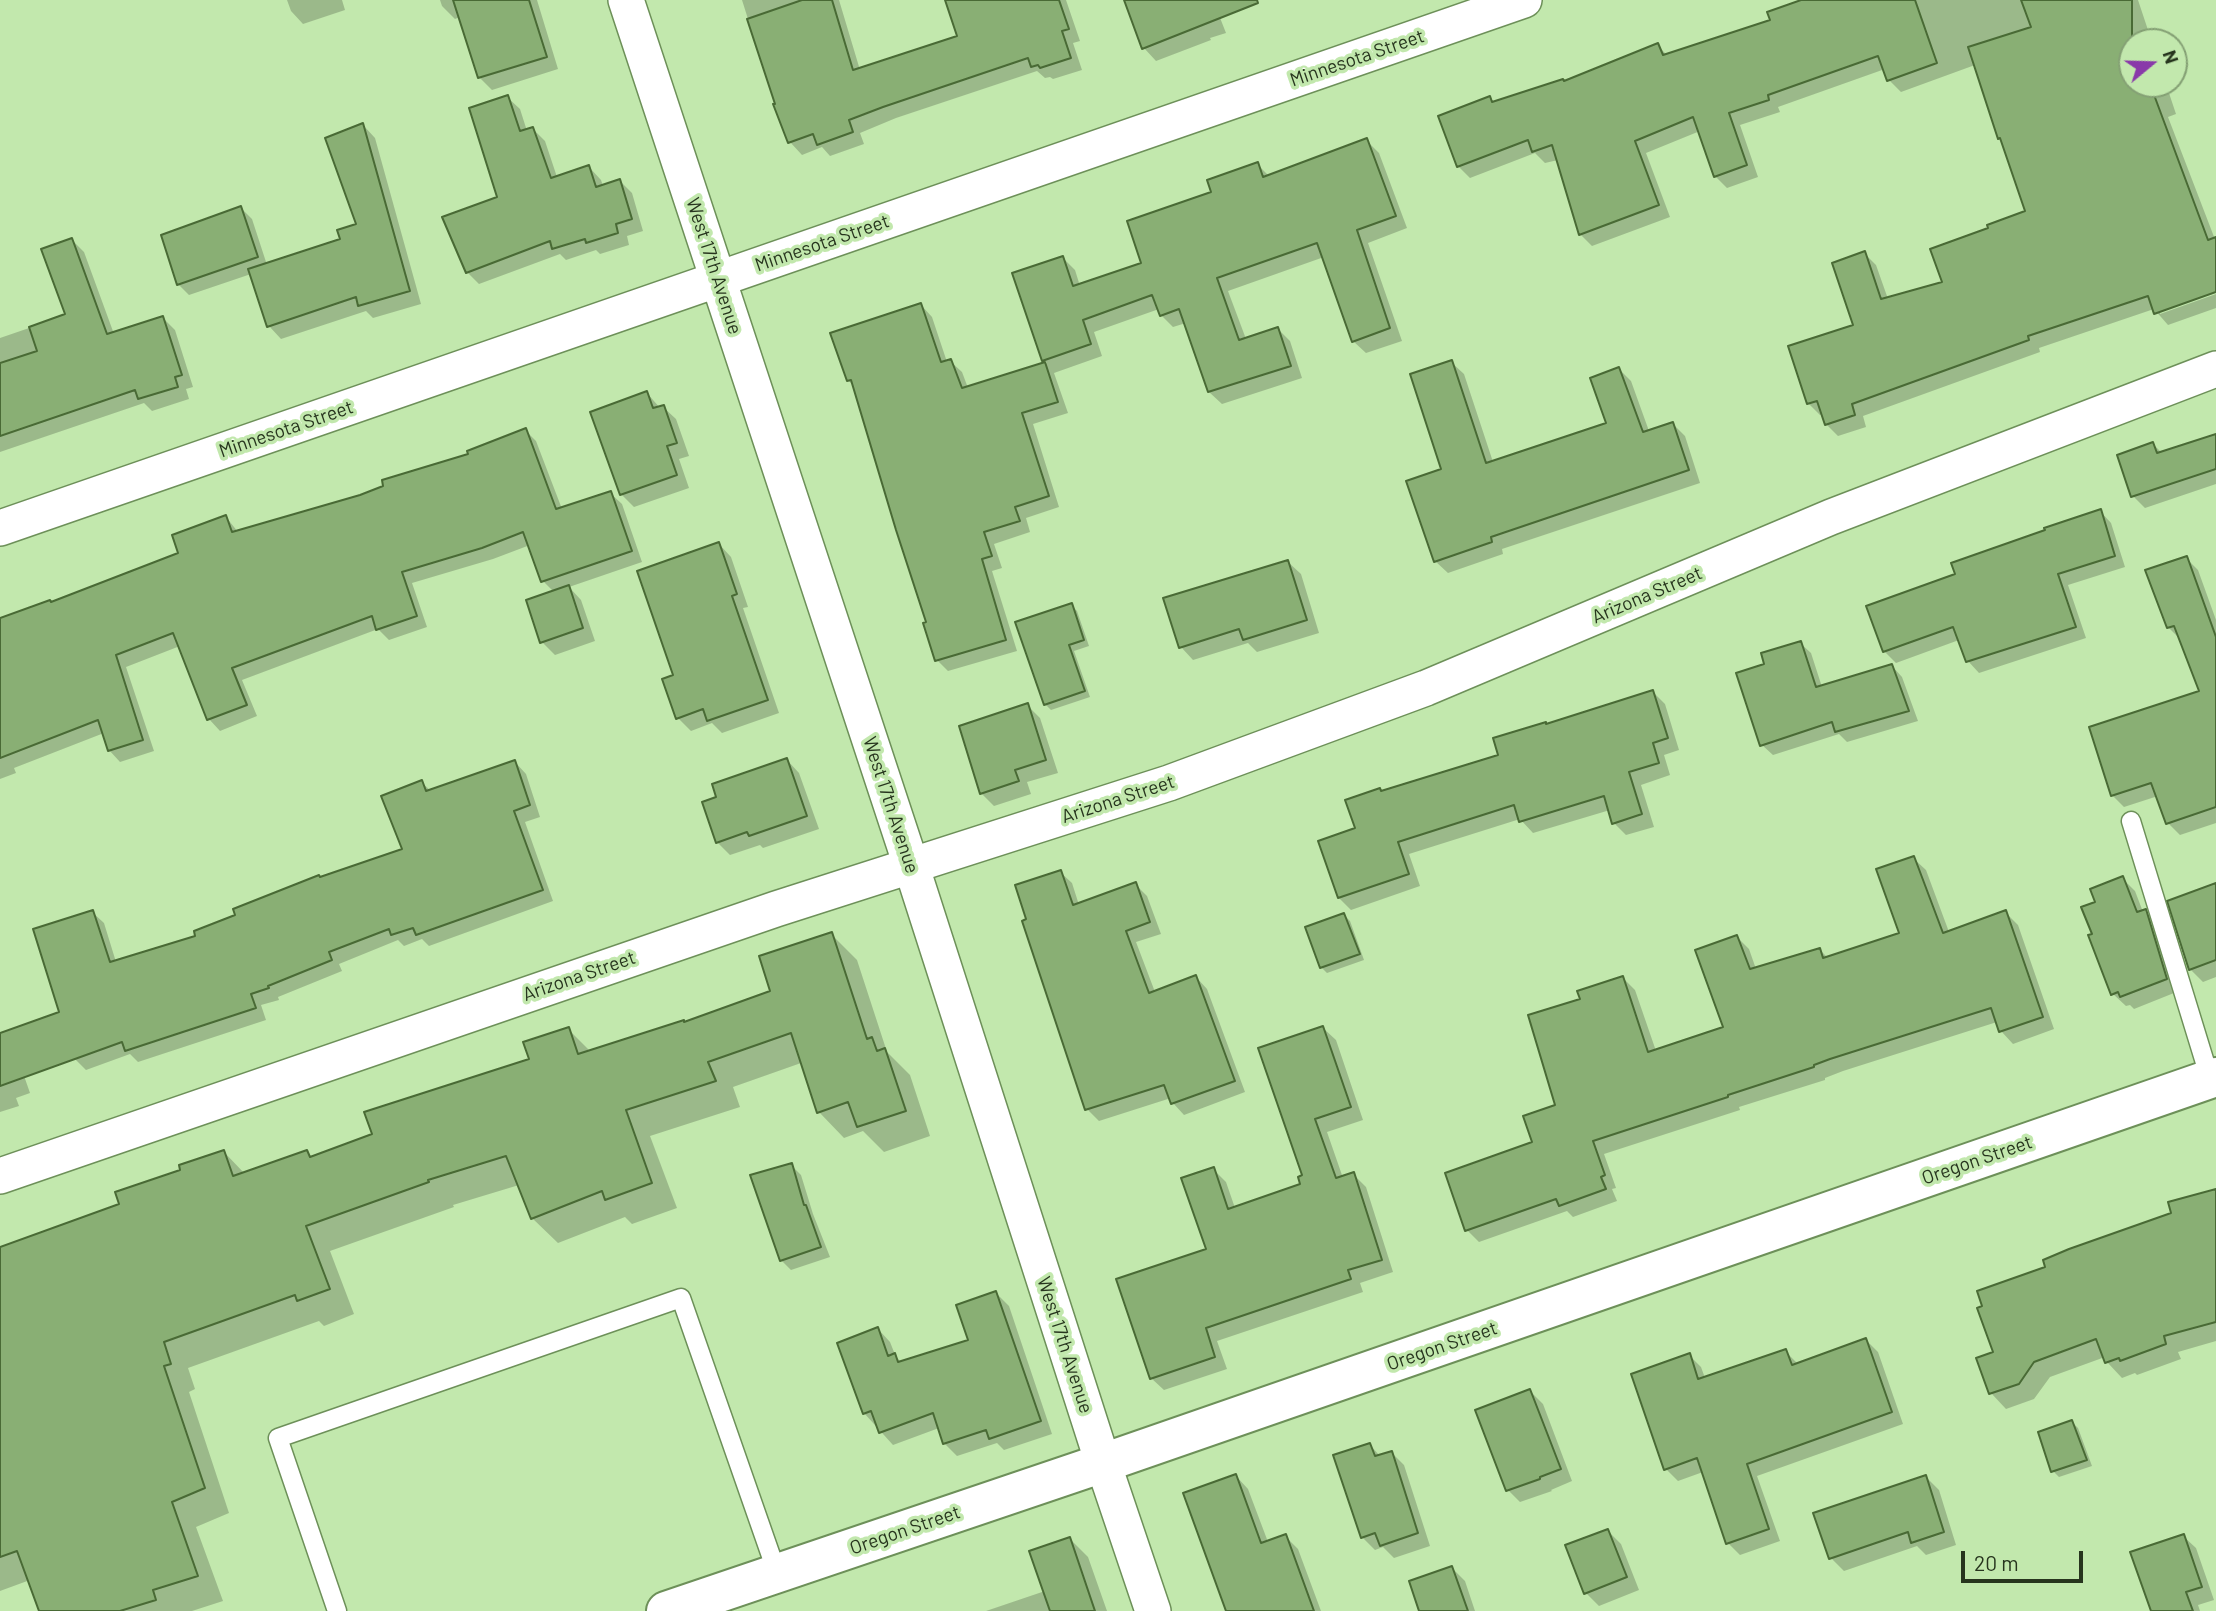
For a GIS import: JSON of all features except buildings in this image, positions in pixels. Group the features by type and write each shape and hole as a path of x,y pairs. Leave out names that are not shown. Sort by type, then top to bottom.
{"main road":[{"name":"Oregon Street","path":"666,1611 1103,1463 2213,1078"}],"street":[{"name":"West 17th Avenue","path":"626,0 1153,1611"},
{"name":"Minnesota Street","path":"0,528 1524,0"},
{"name":"Arizona Street","path":"0,1176 749,918 1169,783 1426,688 1831,517 2216,369"}],"lane":[{"path":"2131,821 2213,1078"},
{"path":"337,1611 278,1438 681,1298 777,1573"}]}
